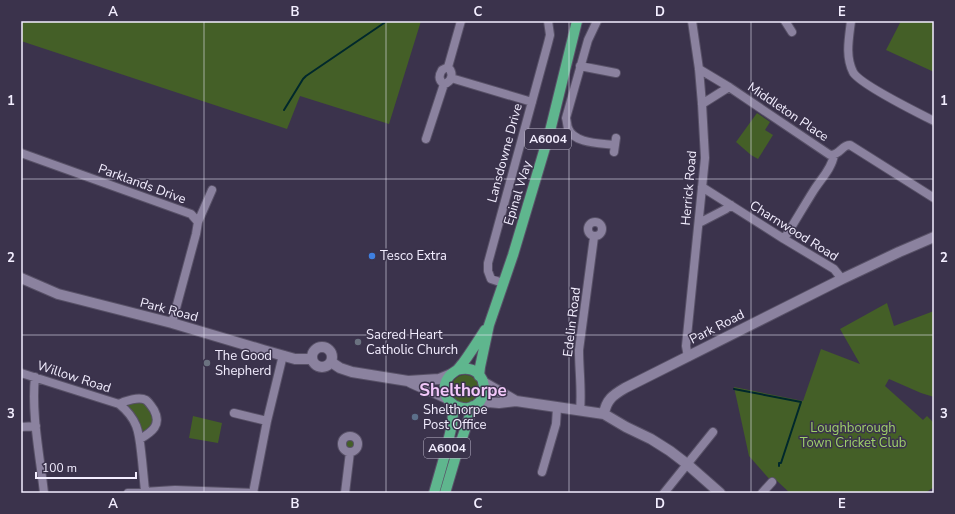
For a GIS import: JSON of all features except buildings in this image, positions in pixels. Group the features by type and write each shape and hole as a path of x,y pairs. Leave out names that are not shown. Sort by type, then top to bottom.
{"main road":[{"name":"Epinal Way","path":"481,379 480,367 489,324 513,255 550,131 577,21"},
{"name":"Epinal Way","path":"454,372 470,354 489,324"},
{"path":"454,372 467,369 476,372 481,379"},
{"name":"A6004","path":"434,493 452,425 453,413 445,394 445,383 454,372"},
{"name":"A6004","path":"445,493 455,459 475,405 484,394 481,379"},
{"path":"449,401 455,406 461,408 467,408 475,405"}],"street":[{"path":"444,84 441,82 440,75 442,70 448,67 461,21"},
{"name":"Lansdowne Drive","path":"503,283 491,279 488,271 488,264 550,36 548,21"},
{"path":"597,21 588,40 580,66 566,118 567,127 576,138 615,145"},
{"name":"Herrick Road","path":"688,357 686,346 705,158 699,68 692,21"},
{"path":"786,21 792,32"},
{"path":"851,21 848,59 854,74 870,86 934,121"},
{"path":"580,66 616,73"},
{"path":"426,139 444,84 447,84 451,78 452,72 448,67"},
{"name":"Middleton Place","path":"699,68 830,155 834,155"},
{"path":"451,78 532,102"},
{"name":"Middleton Place","path":"702,104 729,87"},
{"name":"Middleton Place","path":"784,239 830,167 834,155 844,146 853,146 934,198"},
{"name":"Parklands Drive","path":"21,153 191,214 198,222"},
{"name":"Charnwood Road","path":"702,187 834,269 842,279"},
{"path":"172,323 198,222 212,190"},
{"name":"Charnwood Road","path":"699,223 731,205"},
{"name":"Edelin Road","path":"580,411 580,350 594,237"},
{"name":"Park Road","path":"604,414 608,402 613,395 625,388 842,279 934,237"},
{"name":"Park Road","path":"21,278 58,294 172,323 295,359 312,359 316,365 322,367 331,362 340,368 352,372 408,381 438,379 454,372"},
{"path":"312,359 316,349 319,347 326,347 332,354 331,362"},
{"path":"128,493 145,491 174,491 254,493 267,421 283,355"},
{"name":"Willow Road","path":"21,373 119,404 127,411 133,419 140,439 145,491"},
{"path":"35,377 34,390 36,426 44,493"},
{"path":"481,379 516,402"},
{"name":"Park Road","path":"408,381 436,393 449,401"},
{"name":"Willow Road","path":"119,404 124,401 141,399 146,400 155,412 157,424 146,436 140,439"},
{"path":"475,405 488,402 516,402 604,414 651,439 687,464 720,493"},
{"path":"542,472 556,424 557,408"},
{"path":"234,413 267,421"},
{"path":"21,427 36,426"},
{"path":"664,493 712,432"},
{"path":"345,493 350,452"},
{"path":"762,493 772,482"}],"green space":[{"path":"21,21 421,21 389,124 300,96 287,129 21,41"},
{"path":"901,21 934,21 934,72 886,50"},
{"path":"757,113 770,122 765,130 773,135 758,159 736,142"},
{"name":"Loughborough Town Cricket Club","path":"887,303 894,326 934,311 934,397 889,379 885,386 923,420 927,416 934,423 934,487 925,493 790,493 776,480 772,482 749,456 734,387 803,401 821,349 860,364 840,329"},
{"path":"465,375 471,376 475,379 478,383 478,395 475,399 471,402 465,403 459,402 455,399 452,395 451,389 452,383 455,379 459,376"},
{"path":"141,399 157,419 140,439 139,420 131,410 127,411 124,401"},
{"path":"193,416 222,423 218,443 189,438"},
{"path":"347,436 353,436 358,441 356,450 353,452 347,452 342,447 342,441"}],"waterway":[{"path":"284,110 306,76 387,21"},
{"path":"734,389 801,402 779,466"}],"place":[{"name":"Tesco Extra","path":"372,256"},
{"name":"Sacred Heart Catholic Church","path":"358,342"},
{"name":"The Good Shepherd","path":"207,363"},
{"name":"Shelthorpe Post Office","path":"415,417"}],"district":[{"name":"Shelthorpe","path":"463,390"}]}
